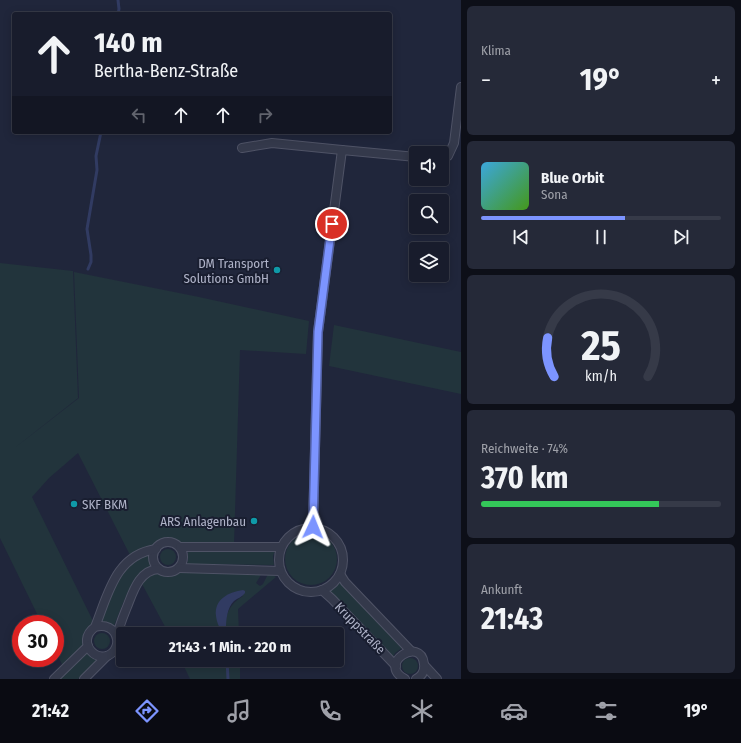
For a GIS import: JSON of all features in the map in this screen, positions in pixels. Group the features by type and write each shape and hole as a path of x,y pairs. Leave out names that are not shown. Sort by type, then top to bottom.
{"street":[{"path":"449,154 454,143 461,87"},
{"path":"242,148 272,143 409,156"},
{"path":"313,527 318,332 342,150"},
{"path":"322,590 308,592 301,591 288,583 280,571 278,559 281,547 286,538 303,528 313,527 325,531 335,538 342,549 343,562 340,574"},
{"path":"107,656 98,656 94,654 88,646 87,637 95,628 114,580 122,567 140,553 156,549 164,542 170,542 175,543 183,552 184,557 179,568"},
{"path":"180,547 281,547"},
{"path":"156,549 153,559 155,565 159,569"},
{"path":"121,627 136,584 147,573 154,570 159,569 170,572 179,568 280,571"},
{"name":"Kruppstraße","path":"405,679 399,674 396,666 322,590 333,584 340,574 345,582 411,651 421,656 424,660 425,666 437,679"},
{"path":"95,628 104,626 108,627 116,634"},
{"path":"54,679 88,646"},
{"path":"84,679 116,648"},
{"name":"Kruppstraße","path":"396,666 396,662 400,655 411,651"},
{"path":"416,679 423,673 425,666"}],"shaded area":[{"path":"0,263 73,271 78,398 12,450 79,398 74,272 309,321 306,354 240,350 234,545 182,544 173,539 167,538 130,555 78,453 49,478 32,497 94,623 84,646 64,665 64,615 38,615 0,538"},
{"path":"334,325 461,352 461,394 329,366"},
{"path":"306,533 316,533 325,537 333,545 337,554 337,564 333,573 325,581 316,585 306,585 297,581 289,573 285,564 285,554 289,545 297,537"},
{"path":"168,549 175,554 176,557 171,564 168,565 161,560 160,557 165,550"},
{"path":"188,551 275,551 273,556 274,565 187,564"},
{"path":"149,553 150,563 152,566 138,578 128,592 114,626 102,621 117,581 127,567"},
{"path":"182,570 261,571 261,575 256,583 260,586 263,584 269,572 276,577 238,609 239,627 165,627 142,584 147,578 157,573 167,575","holes":["233,592 243,596 232,605 226,617"]},
{"path":"339,581 402,648 395,653 393,657 329,591"},
{"path":"102,633 109,638 110,641 105,648 102,649 95,644 94,641 99,634"},
{"path":"87,653 98,660 78,679 60,679"},
{"path":"410,658 417,663 418,666 413,673 410,674 403,669 402,666 407,659"},
{"path":"184,667 240,667 240,679 190,679"}],"water":[{"path":"243,590 245,591 245,593 234,601 230,607 228,611 226,627 220,627 216,618 217,605 224,597"}],"waterway":[{"path":"118,0 118,12"},
{"path":"88,269 91,262 91,255 87,229 97,170 96,156 101,134"},
{"path":"227,667 228,679"}],"place":[{"name":"DM Transport Solutions GmbH","path":"277,270"},
{"name":"SKF BKM","path":"74,504"},
{"name":"ARS Anlagenbau","path":"254,521"}],"route":[{"path":"313,527 318,332 332,224"}]}
